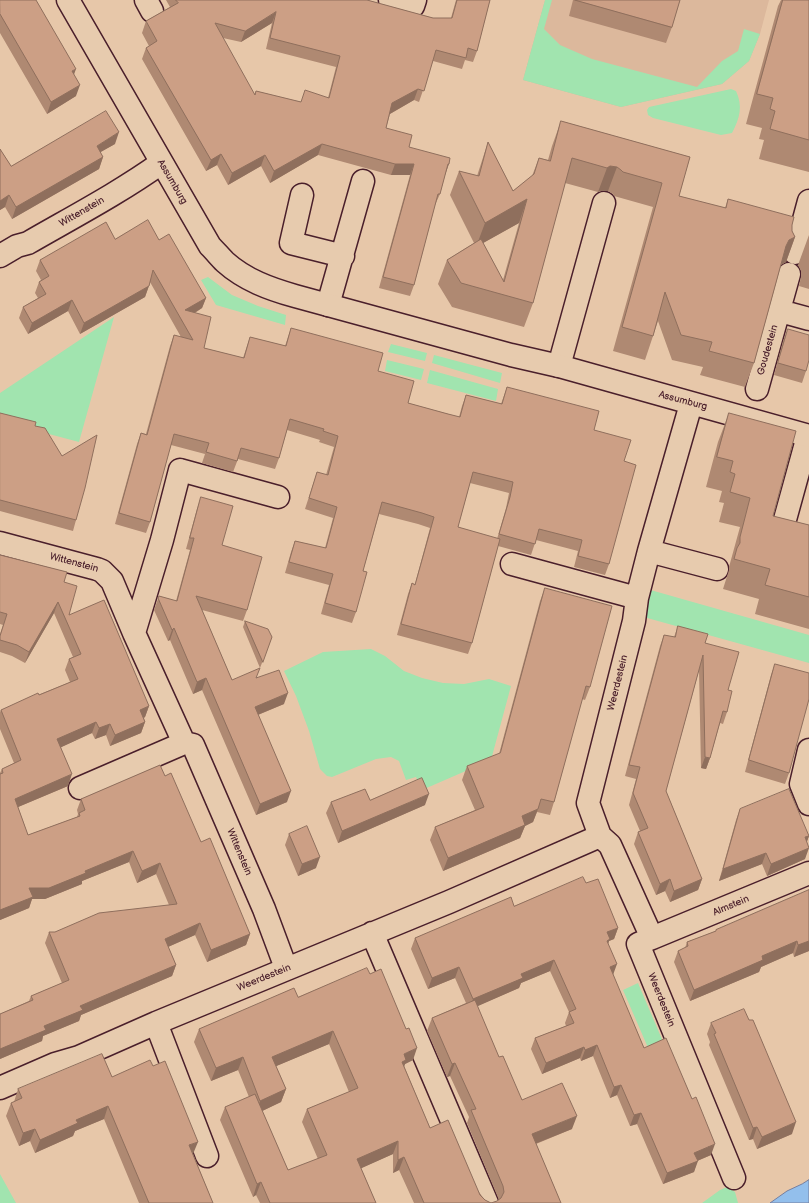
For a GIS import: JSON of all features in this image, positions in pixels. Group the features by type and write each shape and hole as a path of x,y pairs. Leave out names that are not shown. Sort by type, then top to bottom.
{"street":[{"name":"Assumburg","path":"68,0 210,246 225,262 238,272 263,286 284,293 467,343 559,366 808,436"},
{"path":"390,0 413,6 415,0"},
{"name":"Wittenstein","path":"0,256 17,246 28,243 91,207 139,179 161,163"},
{"path":"328,305 363,181"},
{"path":"302,194 291,243 343,256"},
{"path":"795,253 809,201"},
{"path":"559,366 604,203"},
{"name":"Goudestein","path":"757,389 780,311 789,274"},
{"name":"Goudestein","path":"780,311 809,319"},
{"name":"Weerdestein","path":"691,404 649,550 637,598 634,621 588,803 600,836 610,844 652,938 638,944 734,1178"},
{"path":"808,436 802,480 781,534 809,541"},
{"path":"134,633 162,540 180,470 278,497"},
{"name":"Wittenstein","path":"0,543 102,570 112,580 134,633 184,743 193,745 264,909 286,968"},
{"path":"649,550 717,569"},
{"path":"512,564 637,598"},
{"path":"80,788 184,743"},
{"path":"809,750 800,784 809,804"},
{"name":"Weerdestein","path":"0,1088 55,1064 78,1057 286,968 449,902 600,836"},
{"name":"Almstein","path":"652,938 809,873"},
{"path":"372,933 487,1203"},
{"path":"156,1023 207,1156"}],"shaded area":[{"path":"545,0 769,0 760,34 749,61 722,84 621,107 523,80"}],"green space":[{"path":"545,0 552,0 544,29 560,45 592,59 697,87 722,61 738,51 744,29 760,34 749,61 722,84 621,107 523,80"},
{"path":"731,89 736,91 740,107 739,117 732,133 721,135 653,118 648,115 647,110 649,107"},
{"path":"208,277 232,295 258,306 286,315 285,325 216,305 201,280"},
{"path":"114,317 79,442 0,421 0,393"},
{"path":"391,344 427,353 425,361 388,352"},
{"path":"434,355 502,373 500,383 432,363"},
{"path":"387,360 424,369 421,380 385,371"},
{"path":"430,370 498,389 496,401 427,383"},
{"path":"647,589 809,635 809,663 640,616"},
{"path":"371,649 385,656 404,671 422,678 443,683 464,684 489,679 511,686 491,760 422,790 416,777 406,780 399,761 391,757 376,759 332,777 327,776 320,769 309,731 296,696 284,671 323,652"},
{"path":"638,983 664,1044 649,1050 623,990"},
{"path":"0,1174 16,1203 0,1203"},
{"path":"727,1187 735,1192 738,1203 702,1203 720,1190"}],"water":[{"path":"809,1180 809,1203 770,1203 787,1191"}],"building":[{"path":"0,0 36,0 76,69 72,71 80,85 51,102 0,14"},
{"path":"176,0 367,0 433,18 452,18 457,0 490,0 477,51 468,48 466,58 436,50 424,91 418,89 392,103 386,128 412,135 409,147 450,158 440,194 438,194 414,285 383,277 414,164 395,164 322,144 274,171 265,155 232,173 221,154 211,160 146,48 157,41 146,21 178,3","holes":["276,12 270,38 340,56 329,98 305,90 301,102 256,91 255,95 215,23 245,31"]},
{"path":"575,0 680,0 672,27"},
{"path":"783,0 809,0 809,140 770,129 775,111 770,109 773,98 757,94"},
{"path":"106,111 119,132 97,146 103,157 16,207 9,195 0,201 0,149 11,166"},
{"path":"561,121 690,157 679,196 726,208 728,199 794,217 792,231 795,237 789,240 786,246 754,363 709,351 712,342 681,335 665,292 653,336 622,327 662,183 623,172 617,167 610,166 607,168 572,158 533,303 461,283 447,260 481,239 504,282 527,199 485,223 459,171 479,176 488,142 513,191 534,174 539,158 550,161"},
{"path":"148,220 159,240 169,234 206,298 185,310 211,317 204,348 244,358 250,337 286,346 291,328 383,353 378,371 414,381 408,403 448,414 460,417 466,395 502,404 507,387 599,411 594,430 631,440 624,461 636,465 609,564 578,556 582,540 539,529 535,544 499,534 513,482 473,472 458,527 500,539 472,643 401,624 412,583 415,585 434,517 382,502 363,571 367,572 356,612 325,603 333,574 289,562 295,541 326,548 337,507 309,498 317,472 328,475 338,436 323,431 324,429 290,419 279,458 241,448 237,461 206,452 209,443 174,434 150,522 119,513 141,433 147,435 174,335 193,340 153,270 149,286 84,323 72,300 32,323 23,307 46,294 39,282 49,276 40,260 106,222 115,239"},
{"path":"788,329 809,335 809,360 806,371 778,363"},
{"path":"0,413 36,422 35,426 45,428 62,456 97,435 76,520 0,500"},
{"path":"729,413 796,431 773,516 809,525 809,597 765,585 770,569 734,559 740,543 740,537 750,498 730,492 735,474 730,472 733,461 717,457"},
{"path":"201,497 233,506 222,545 262,557 247,610 196,596 232,680 260,668 256,678 279,670 288,693 255,707 291,791 260,804 206,678 197,682 174,628 172,630 158,598 159,596 177,601 194,538 190,538"},
{"path":"0,555 67,572 64,582 77,586 69,615 104,600 149,706 140,710 145,722 115,735 110,724 99,728 96,722 57,739 72,774 15,799 28,835 80,816 79,813 85,810 81,799 160,765 165,776 171,773 201,842 210,838 250,934 211,950 200,923 165,939 176,965 80,1006 83,1010 44,1026 46,1030 0,1049 0,1014 33,1000 31,996 69,980 49,932 55,932 99,913 177,904 160,863 142,871 133,851 49,888 29,888 33,897 0,910 0,774 3,773 2,769 21,760 1,710 38,693 39,695 78,679 69,659 81,654 58,602 29,652 17,645 0,640 7,614 0,612"},
{"path":"545,588 612,606 590,687 586,686 554,802 541,799 538,809 522,816 525,825 448,858 435,827 484,807 467,766 500,753"},
{"path":"245,621 268,629 272,637 263,662"},
{"path":"678,626 708,634 705,643 739,652 728,690 732,691 727,712 723,711 710,758 705,757 703,655 666,791 702,879 674,891 670,879 660,884 638,832 648,828 633,793 640,767 629,765 664,635 675,637"},
{"path":"775,664 809,673 809,699 789,773 749,760"},
{"path":"422,778 429,794 342,831 331,802 365,789 370,800"},
{"path":"789,789 809,836 805,837 809,848 771,864 766,853 723,869 740,809"},
{"path":"307,826 320,857 302,864 289,834"},
{"path":"583,877 586,883 598,879 618,928 607,932 610,939 607,941 617,964 610,967 644,1048 666,1038 692,1099 696,1097 715,1144 694,1153 698,1161 667,1173 641,1113 634,1115 621,1085 614,1087 597,1045 585,1050 584,1047 546,1063 535,1038 574,1023 569,1012 576,1009 554,960 521,974 523,978 473,999 459,967 432,978 415,938 511,897 514,906"},
{"path":"809,890 809,941 798,945 797,941 762,956 763,960 694,990 678,951 688,946 687,942 716,931"},
{"path":"367,968 370,974 381,969 406,1029 409,1028 417,1048 404,1054 406,1060 402,1062 430,1128 448,1120 480,1195 491,1203 424,1203 404,1157 398,1160 398,1141 357,1159 376,1203 270,1203 261,1182 257,1184 225,1107 255,1094 288,1170 327,1155 307,1109 358,1088 333,1031 272,1057 286,1089 260,1101 243,1057 216,1068 199,1029 294,988 298,997"},
{"path":"475,1000 499,1057 503,1056 522,1100 562,1083 577,1116 532,1134 561,1203 491,1203 501,1198 504,1192 503,1186 471,1110 476,1109 455,1063 452,1064 432,1018"},
{"path":"744,1009 749,1020 753,1020 796,1122 762,1137 757,1127 753,1128 714,1034 716,1033 711,1023"},
{"path":"102,1054 112,1077 150,1060 153,1066 165,1061 198,1142 189,1145 213,1203 149,1203 108,1106 76,1120 78,1123 40,1140 35,1129 23,1133 11,1103 22,1098 18,1089"}]}
